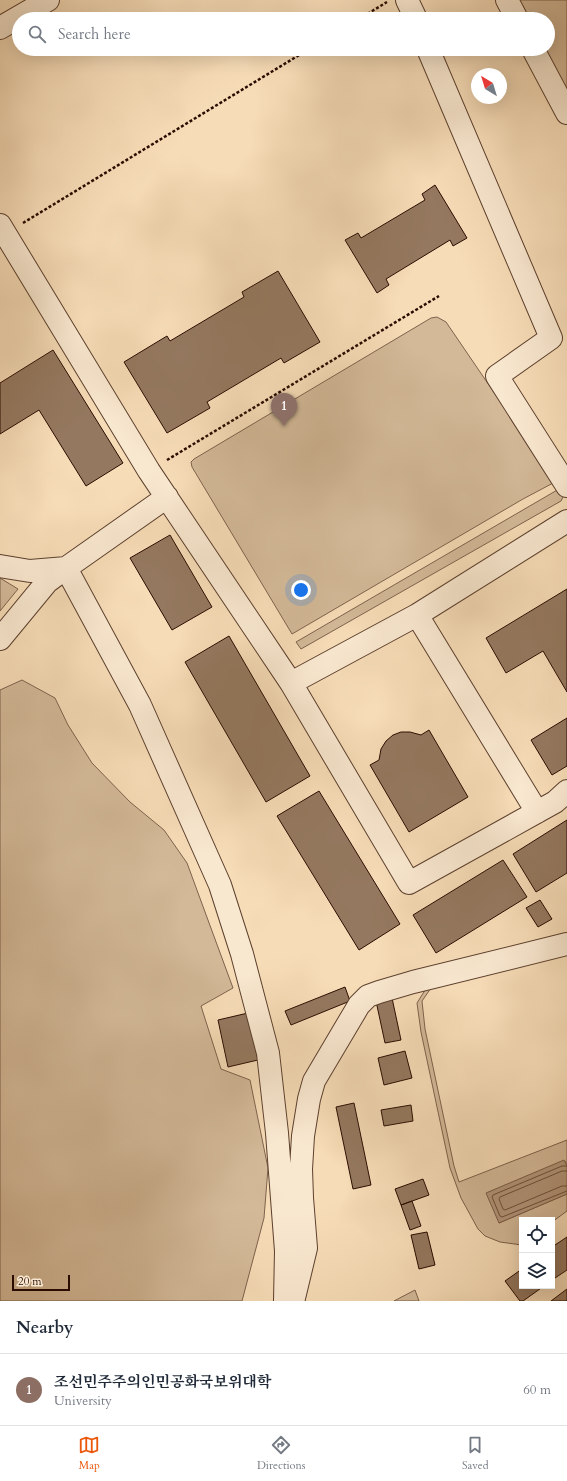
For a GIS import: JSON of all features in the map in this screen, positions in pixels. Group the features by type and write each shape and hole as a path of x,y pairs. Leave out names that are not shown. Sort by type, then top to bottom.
{"street":[{"path":"27,12 48,0"},
{"path":"407,0 413,12"},
{"path":"507,0 514,12"},
{"path":"0,28 12,21"},
{"path":"431,56 552,338 497,376 567,486"},
{"path":"537,56 567,113"},
{"path":"3,229 149,471 291,684 409,883 555,802 567,792"},
{"path":"0,639 47,582 167,497"},
{"path":"291,684 417,615 567,521"},
{"path":"0,566 30,571 66,568"},
{"path":"66,568 140,705 220,885 242,954 268,1053 277,1133 285,1243 285,1301"},
{"path":"417,615 537,812"},
{"path":"293,1301 306,1248 301,1169 303,1136 309,1099 314,1081 359,1005 368,996 413,982 567,944"}],"path":[{"path":"370,12 390,0"},
{"path":"3,229 297,56"},
{"path":"149,471 439,296"}],"shaded area":[{"path":"519,0 567,0 567,89 549,56 555,56 555,12 525,12"},
{"path":"437,317 446,322 555,482 523,499 292,634 192,467 191,462 431,318"},
{"path":"559,489 564,495 561,501 301,649 296,642"},
{"path":"0,578 18,589 0,611"},
{"path":"22,680 55,698 68,725 92,763 130,802 164,830 187,863 233,988 201,1006 221,1069 250,1080 268,1168 264,1218 242,1301 0,1301 0,690"},
{"path":"427,987 431,988 422,1001 425,1029 454,1166 459,1182 567,1140 567,1166 565,1161 499,1223 567,1194 567,1211 555,1220 555,1217 519,1217 519,1245 500,1242 485,1236 478,1229 461,1198 450,1168 421,1032 417,1003"},
{"path":"415,1290 419,1301 394,1301"}],"water":[{"path":"564,1160 567,1166 567,1194 499,1223 486,1193"}],"building":[{"path":"435,185 467,238 453,246 450,240 386,279 389,285 377,293 345,240 358,233 361,238 425,200 422,194"},
{"path":"278,271 320,342 284,363 281,358 207,402 210,408 167,433 124,362 167,336 170,341 244,297 242,292"},
{"path":"53,350 123,463 86,486 39,410 0,434 0,383"},
{"path":"170,535 212,607 172,630 130,558"},
{"path":"567,589 567,692 543,651 506,673 486,638"},
{"path":"229,636 310,776 266,802 185,662"},
{"path":"567,718 567,766 552,775 531,740"},
{"path":"429,730 468,797 409,832 370,765 379,760 381,749 386,741 393,735 401,732 410,732 421,735"},
{"path":"319,791 400,924 359,950 277,816"},
{"path":"567,820 567,873 536,892 513,854"},
{"path":"503,860 527,897 436,953 413,915"},
{"path":"540,900 552,919 538,927 526,908"},
{"path":"345,987 350,1001 291,1025 285,1011"},
{"path":"392,998 401,1040 385,1043 376,1001"},
{"path":"248,1013 258,1060 228,1067 218,1020"},
{"path":"405,1051 412,1078 384,1085 378,1058"},
{"path":"354,1103 371,1185 353,1189 336,1107"},
{"path":"411,1105 413,1121 384,1126 381,1110"},
{"path":"423,1179 429,1195 401,1205 395,1189"},
{"path":"412,1201 421,1226 410,1230 401,1205"},
{"path":"427,1232 435,1265 419,1269 411,1235"},
{"path":"567,1237 567,1270 555,1278 555,1253 555,1245"},
{"path":"519,1271 519,1289 540,1289 523,1301 520,1301 505,1281"},
{"path":"567,1289 567,1301 551,1301"}],"place":[{"name":"조선민주주의인민공화국보위대학","path":"284,426"}]}
